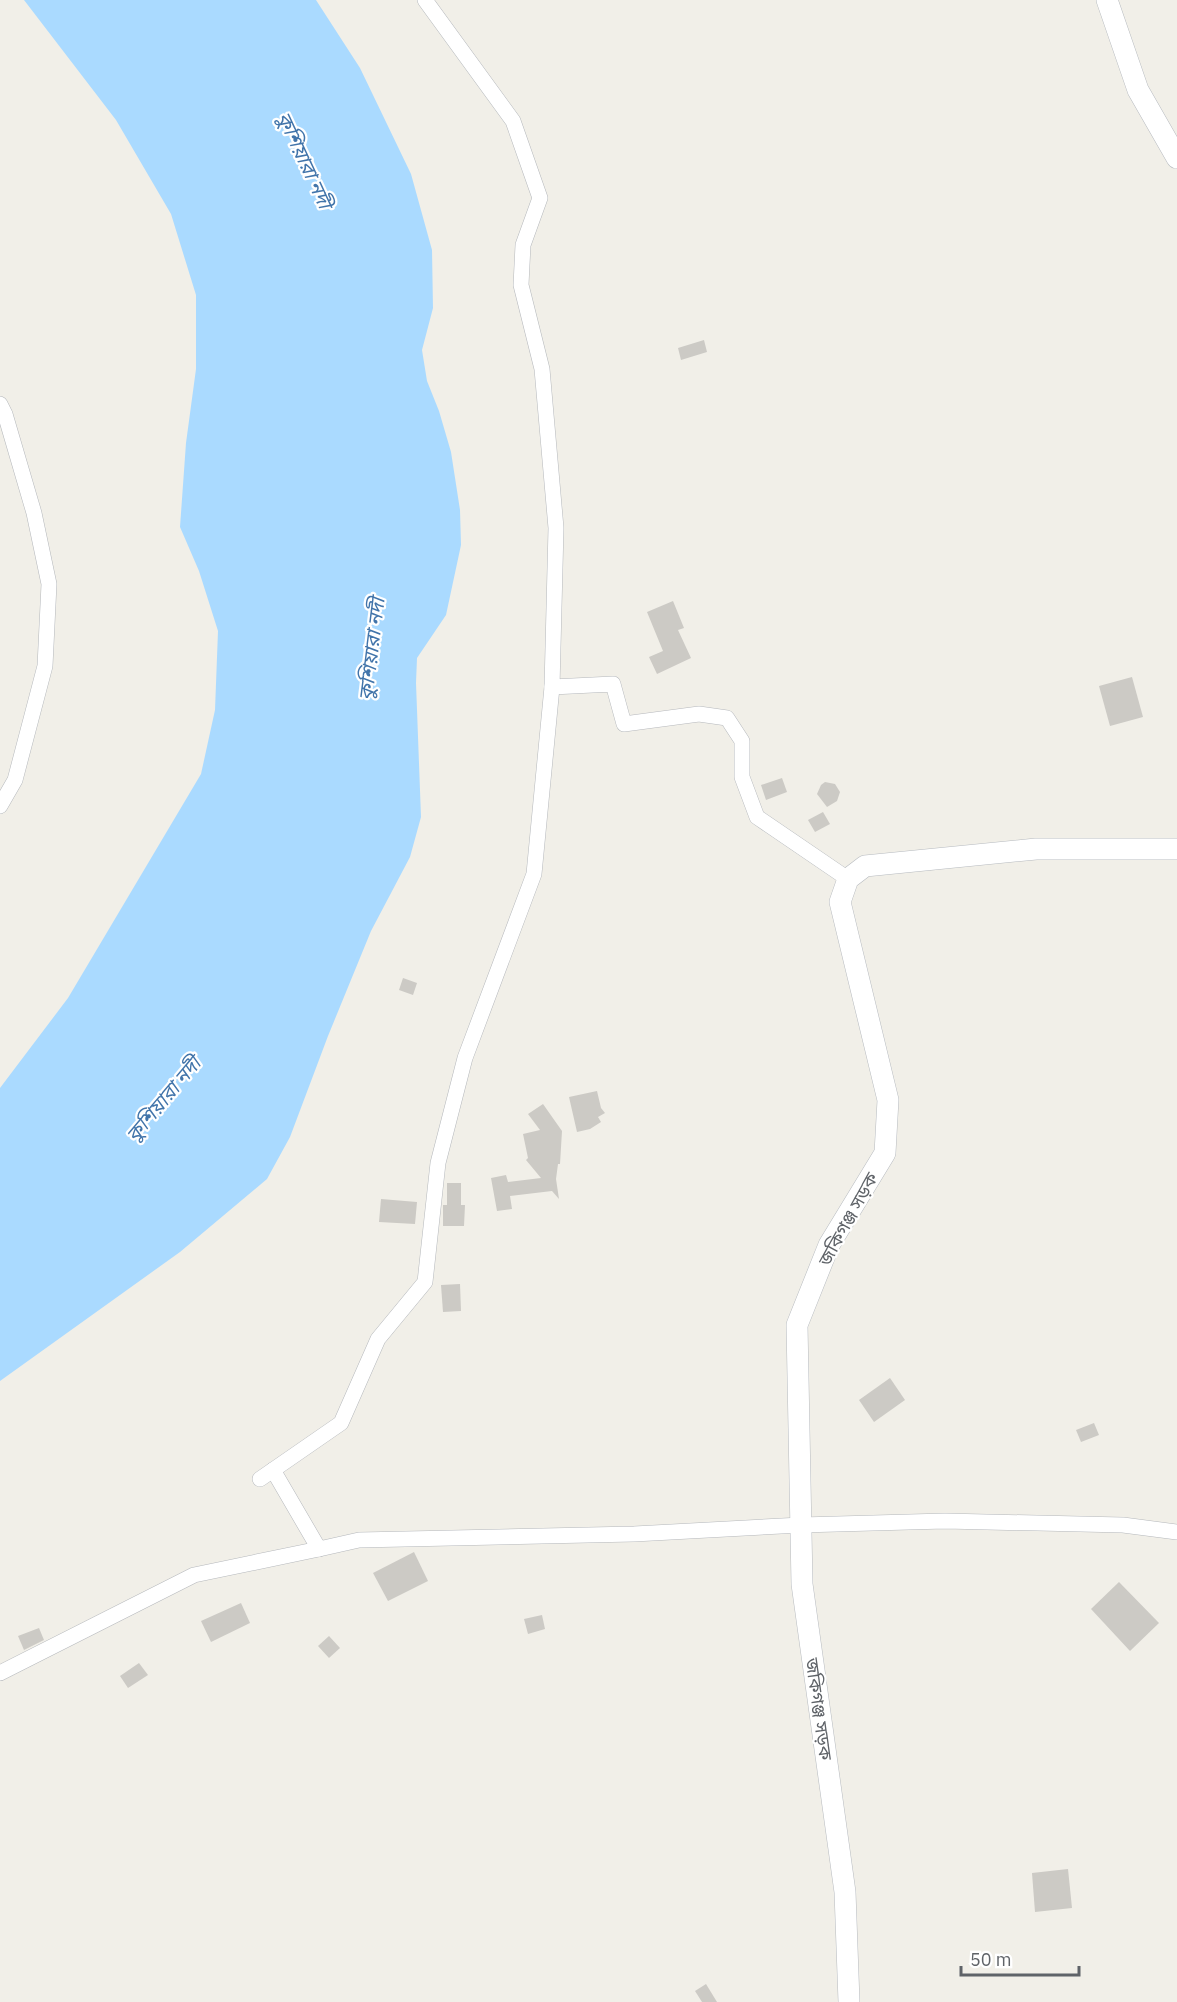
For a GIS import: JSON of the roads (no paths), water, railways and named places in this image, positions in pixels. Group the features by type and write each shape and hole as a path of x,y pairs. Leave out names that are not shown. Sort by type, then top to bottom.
{"main road":[{"path":"1107,0 1138,90 1177,158"},
{"path":"848,879 865,866 1035,849 1177,849"},
{"name":"জকিগঞ্জ সড়ক","path":"848,879 840,902 888,1100 885,1154 829,1245 796,1325 802,1584 845,1892 849,2002"}],"street":[{"path":"260,1479 341,1423 378,1339 425,1282 438,1163 465,1058 534,874 552,687 556,528 542,369 521,285 523,244 540,198 513,121 425,0"},
{"path":"0,404 34,513 49,584 45,666 15,780 0,806"},
{"path":"552,687 613,684 624,724 699,714 727,717 742,741 742,777 758,816 848,879"},
{"path":"273,1470 319,1549"},
{"path":"0,1673 194,1575 359,1540 634,1534 801,1525 945,1521 1123,1525 1177,1533"}],"water":[{"name":"কুশিয়ারা নদী","path":"24,0 316,0 360,68 411,174 432,250 433,308 422,350 427,381 451,452 460,510 461,545 446,615 417,658 421,817 410,857 371,931 290,1137 267,1179 180,1252 0,1381 0,1088 68,998 201,774 215,710 218,631 199,571 180,527 186,443 196,369 196,295 171,214 116,120"}]}
